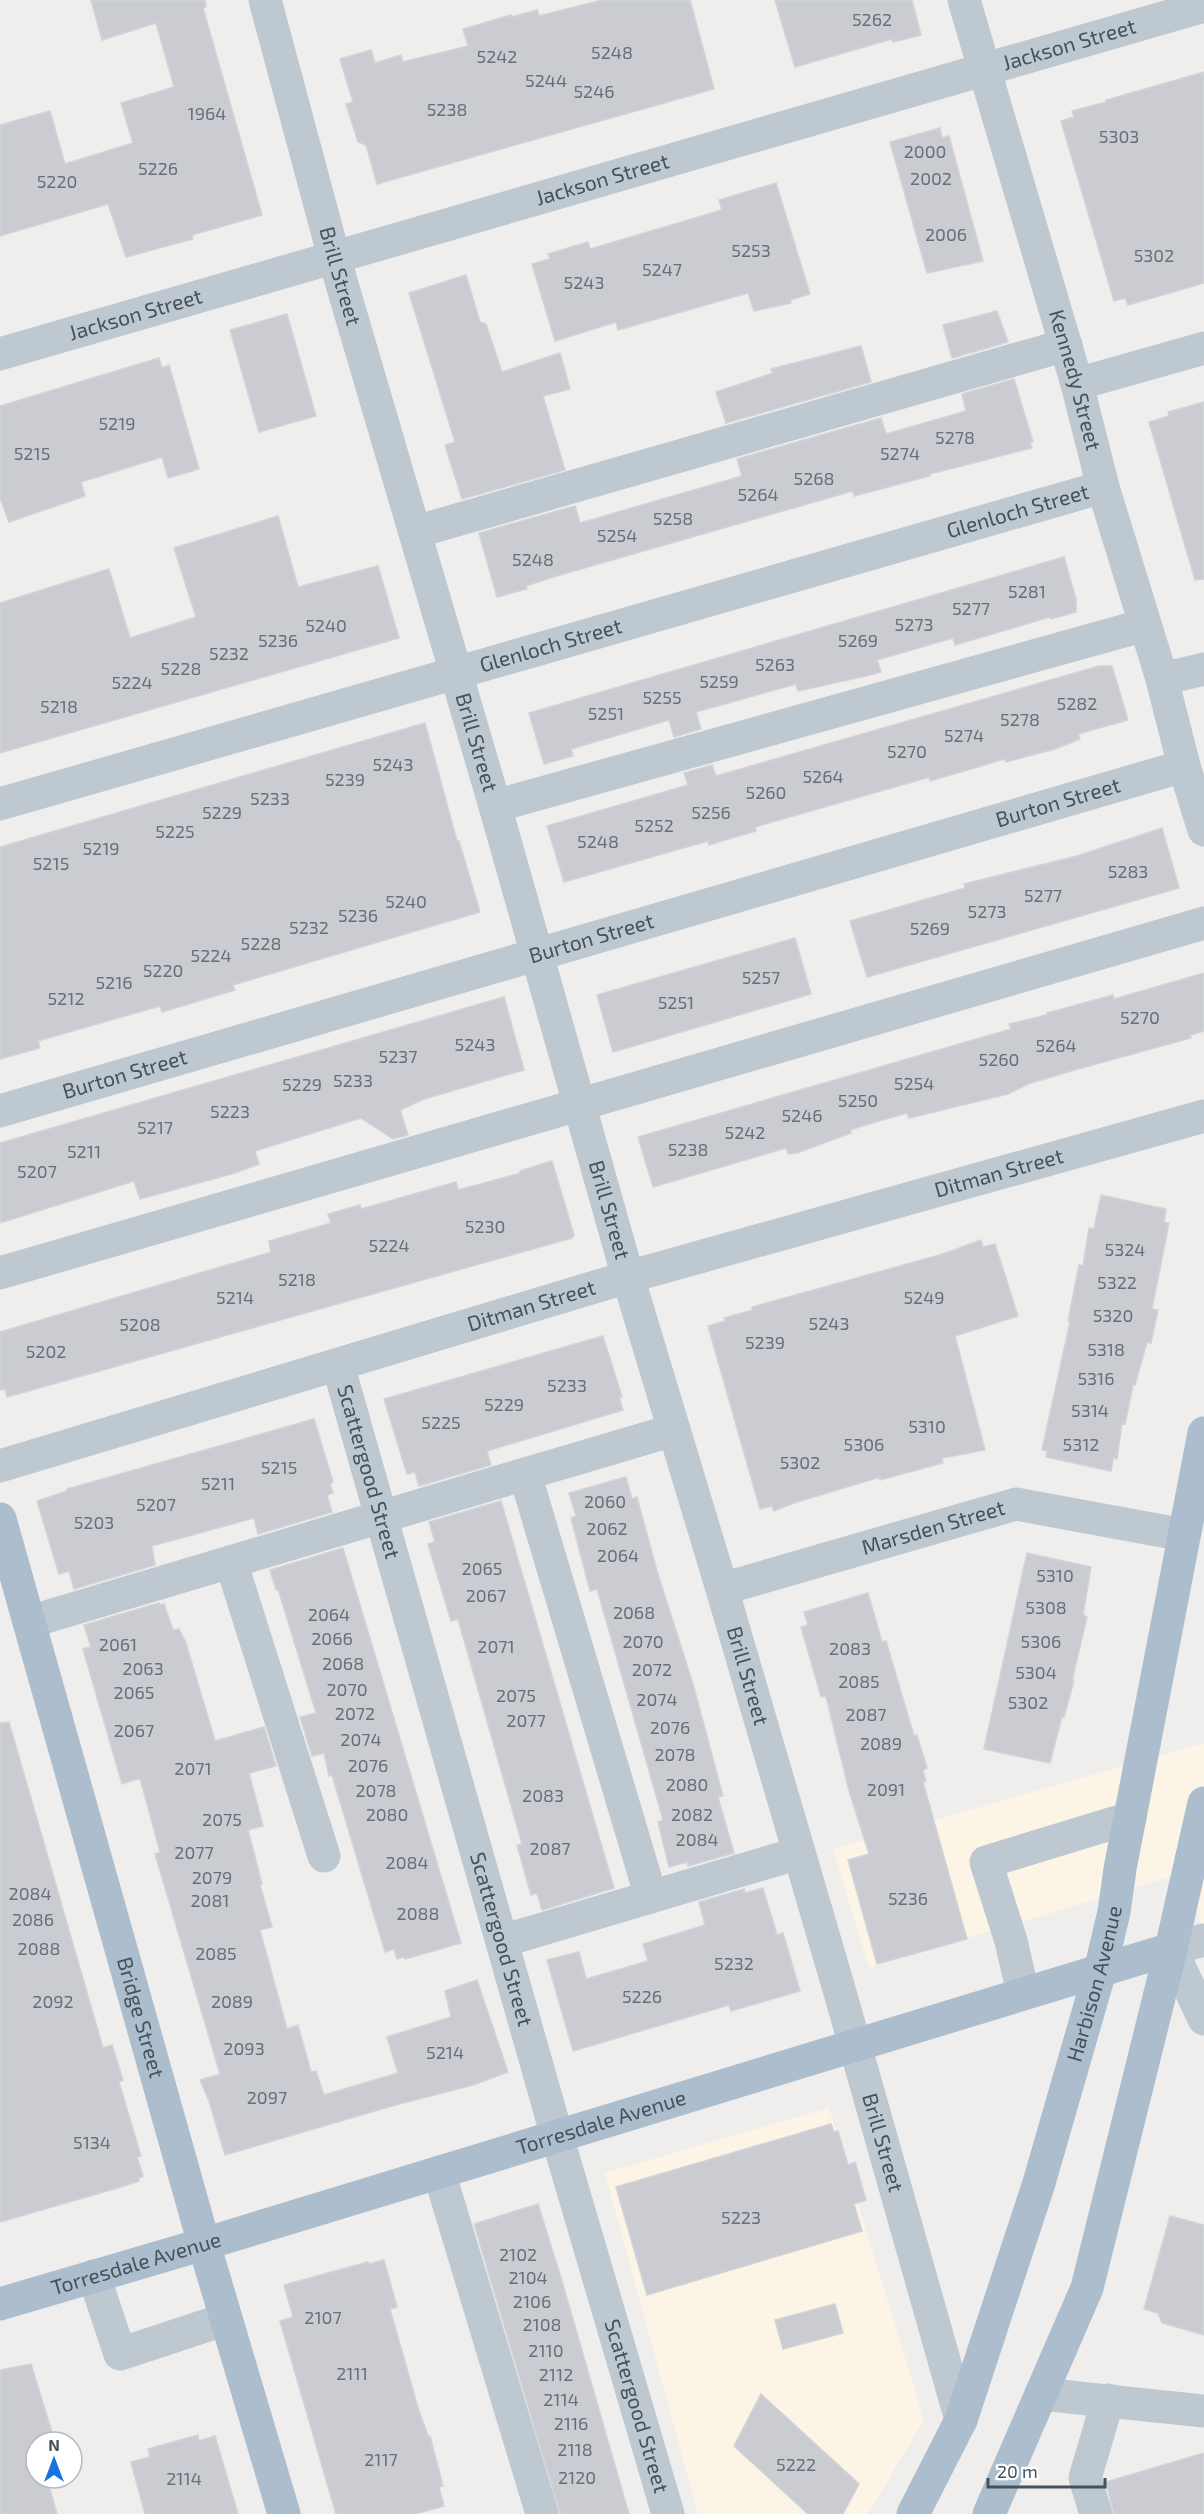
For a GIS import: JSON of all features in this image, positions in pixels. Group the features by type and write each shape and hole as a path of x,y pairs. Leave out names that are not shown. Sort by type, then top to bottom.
{"main road":[{"name":"Harbison Avenue","path":"913,2514 961,2420 1039,2183 1100,1971 1114,1912 1204,1432"},
{"name":"Bridge Street","path":"0,1519 204,2244 284,2514"},
{"path":"989,2514 1087,2288 1171,1949 1204,1803"},
{"name":"Torresdale Avenue","path":"0,2304 1171,1949"}],"street":[{"name":"Brill Street","path":"265,0 334,257 538,955 628,1277 855,2045 961,2420"},
{"name":"Kennedy Street","path":"964,0 1066,345 1103,488 1162,679 1184,766 1204,830"},
{"name":"Jackson Street","path":"0,354 1204,6"},
{"path":"415,532 1066,345"},
{"path":"1077,384 1204,348"},
{"name":"Glenloch Street","path":"0,804 1103,488"},
{"path":"495,806 1145,625"},
{"path":"1162,679 1204,669"},
{"name":"Burton Street","path":"0,1111 1184,766"},
{"path":"0,1273 1204,923"},
{"name":"Ditman Street","path":"0,1466 628,1277 1204,1116"},
{"name":"Scattergood Street","path":"338,1365 557,2136 668,2514"},
{"path":"29,1622 674,1430"},
{"path":"525,1474 651,1897"},
{"name":"Marsden Street","path":"722,1589 1016,1504 1184,1535"},
{"path":"231,1562 324,1856"},
{"path":"1023,1993 1011,1941 986,1862 1130,1818"},
{"path":"502,1941 799,1853"},
{"name":"Torresdale Avenue","path":"1171,1949 1204,1940"},
{"path":"1171,1949 1204,2019"},
{"path":"439,2172 542,2514"},
{"path":"94,2276 120,2354 226,2319"},
{"path":"1041,2394 1204,2411"},
{"path":"1096,2514 1085,2478 1108,2400"}],"shaded area":[{"path":"1204,1743 1204,1931 1183,1873 869,1968 833,1849"},
{"path":"829,2108 924,2420 868,2514 698,2514 605,2173"}],"building":[{"path":"91,0 205,0 206,7 203,8 262,215 192,235 193,239 126,257 108,204 0,236 0,125 50,111 65,164 133,143 121,103 174,87 156,23 102,40"},
{"path":"602,0 690,0 714,89 377,184 366,145 358,142 346,104 353,102 340,59 371,50 375,63 401,55 403,62 468,46 463,29 511,15 512,17 537,10 539,16"},
{"path":"775,0 912,0 921,35 893,42 892,39 795,67"},
{"path":"1204,72 1204,283 1128,305 1125,298 1114,301 1061,121 1074,117 1072,111"},
{"path":"940,128 942,138 949,136 983,261 927,273 890,142"},
{"path":"776,183 810,294 790,300 791,303 754,311 748,293 618,330 616,322 555,341 532,264 550,259 548,254 588,242 590,249 722,210 719,200"},
{"path":"466,275 480,322 486,324 502,372 560,353 570,389 543,396 565,470 462,499 445,445 455,442 409,293"},
{"path":"997,311 1008,342 952,358 943,325"},
{"path":"287,314 316,416 259,432 230,330"},
{"path":"861,346 871,382 726,423 716,392 773,373 771,369"},
{"path":"159,358 162,368 169,365 199,469 168,478 162,457 81,482 85,496 9,522 0,498 0,406"},
{"path":"1014,379 1033,442 1030,442 1032,448 854,496 853,491 553,577 526,586 527,589 497,597 479,533 575,506 580,523 742,476 737,459 881,418 886,434 966,411 962,394"},
{"path":"1204,402 1204,579 1195,580 1149,422 1169,416 1168,412"},
{"path":"278,516 298,587 378,566 399,638 0,753 0,603 109,569 130,638 196,617 174,548"},
{"path":"1064,557 1076,599 1076,612 1051,619 1050,617 955,645 953,638 877,660 881,672 866,676 798,691 796,684 696,712 701,729 674,737 669,720 571,749 573,756 544,764 529,713"},
{"path":"1099,666 1112,666 1128,720 1078,734 1080,739 1055,749 1006,762 1005,759 930,781 930,777 755,827 756,831 709,845 708,841 564,882 547,826 688,785 684,773 712,765 716,776"},
{"path":"425,723 457,841 459,841 480,912 233,985 235,990 162,1012 160,1006 38,1041 40,1048 0,1059 0,847"},
{"path":"1162,828 1179,888 867,977 850,921 965,888 964,884 1077,856"},
{"path":"795,938 811,994 613,1052 597,995"},
{"path":"1204,973 1204,1031 1190,1035 1191,1038 1028,1084 1008,1094 909,1118 907,1113 879,1121 850,1130 851,1133 797,1153 788,1154 786,1148 653,1187 638,1137 1011,1029 1009,1024 1113,995 1114,999"},
{"path":"504,997 524,1070 424,1099 400,1110 408,1135 393,1139 361,1118 255,1151 259,1164 235,1173 140,1199 134,1181 0,1223 0,1143"},
{"path":"552,1161 574,1235 572,1238 7,1397 5,1389 0,1390 0,1332 271,1252 269,1241 331,1223 328,1214 360,1205 361,1209 456,1182 458,1190 521,1173 520,1171"},
{"path":"1101,1195 1166,1209 1164,1222 1169,1223 1152,1309 1158,1310 1151,1343 1147,1342 1135,1385 1133,1385 1125,1424 1122,1423 1117,1459 1113,1458 1111,1471 1046,1457 1047,1451 1042,1450 1070,1322 1068,1321 1079,1265 1083,1266 1089,1228 1094,1229"},
{"path":"981,1240 983,1247 995,1244 1018,1316 955,1336 985,1450 942,1458 943,1463 880,1480 880,1477 774,1511 772,1506 760,1509 708,1326 725,1321 724,1318 753,1310 752,1307 943,1254"},
{"path":"603,1336 622,1397 619,1397 623,1410 487,1451 491,1465 419,1486 415,1472 407,1474 384,1399"},
{"path":"314,1419 333,1482 330,1484 333,1493 327,1495 332,1512 258,1534 254,1518 152,1546 155,1565 74,1589 69,1571 59,1574 37,1501 67,1491 67,1489"},
{"path":"626,1477 632,1499 637,1497 657,1571 693,1684 723,1796 718,1797 734,1853 688,1866 687,1862 669,1867 658,1822 663,1820 597,1589 590,1591 571,1518 576,1516 569,1493"},
{"path":"501,1501 614,1888 542,1910 537,1893 531,1895 517,1845 522,1844 458,1619 451,1621 428,1544 435,1542 429,1522"},
{"path":"343,1548 461,1943 405,1959 404,1957 397,1959 394,1949 385,1952 332,1775 329,1776 324,1753 312,1756 300,1717 316,1713 270,1570"},
{"path":"1027,1553 1091,1567 1083,1615 1087,1617 1072,1681 1074,1681 1050,1763 984,1749"},
{"path":"868,1593 882,1642 886,1641 914,1736 917,1735 927,1768 923,1770 926,1781 923,1782 967,1939 877,1964 848,1860 869,1854 848,1787 826,1696 821,1697 801,1627 808,1625 804,1612"},
{"path":"159,1603 164,1604 173,1630 179,1629 186,1643 215,1741 264,1727 276,1766 249,1773 263,1826 248,1830 272,1927 260,1930 287,2029 298,2025 311,2072 316,2071 324,2095 398,2073 387,2037 451,2017 445,1991 477,1980 508,2072 473,2085 225,2155 209,2101 200,2080 220,2074 155,1854 160,1852 140,1778 122,1784 83,1649 91,1647 84,1625"},
{"path":"9,1722 103,2048 112,2045 123,2080 119,2082 141,2156 137,2157 143,2176 139,2178 139,2181 121,2187 0,2222 0,1723"},
{"path":"763,1888 777,1935 783,1933 800,1991 731,2011 729,2005 573,2051 547,1960 579,1952 586,1979 648,1961 643,1944 705,1925 699,1902 744,1889 745,1893"},
{"path":"831,2124 834,2132 838,2131 848,2165 855,2162 866,2200 854,2204 862,2231 647,2295 616,2187"},
{"path":"538,2204 629,2514 560,2514 474,2224"},
{"path":"1170,2216 1204,2225 1204,2335 1162,2323 1158,2313 1144,2309"},
{"path":"384,2260 397,2307 390,2309 419,2411 428,2436 430,2436 443,2486 439,2487 444,2506 415,2514 336,2514 280,2321 293,2317 284,2285 368,2262 369,2264"},
{"path":"835,2304 843,2333 783,2349 775,2320"},
{"path":"31,2364 51,2430 24,2430 24,2490 50,2490 57,2514 0,2514 0,2370"},
{"path":"761,2394 859,2484 843,2514 808,2514 734,2446"},
{"path":"198,2435 199,2441 215,2436 238,2514 145,2514 131,2462 150,2457 148,2449"},
{"path":"1204,2453 1204,2514 1114,2514 1106,2482"}]}
